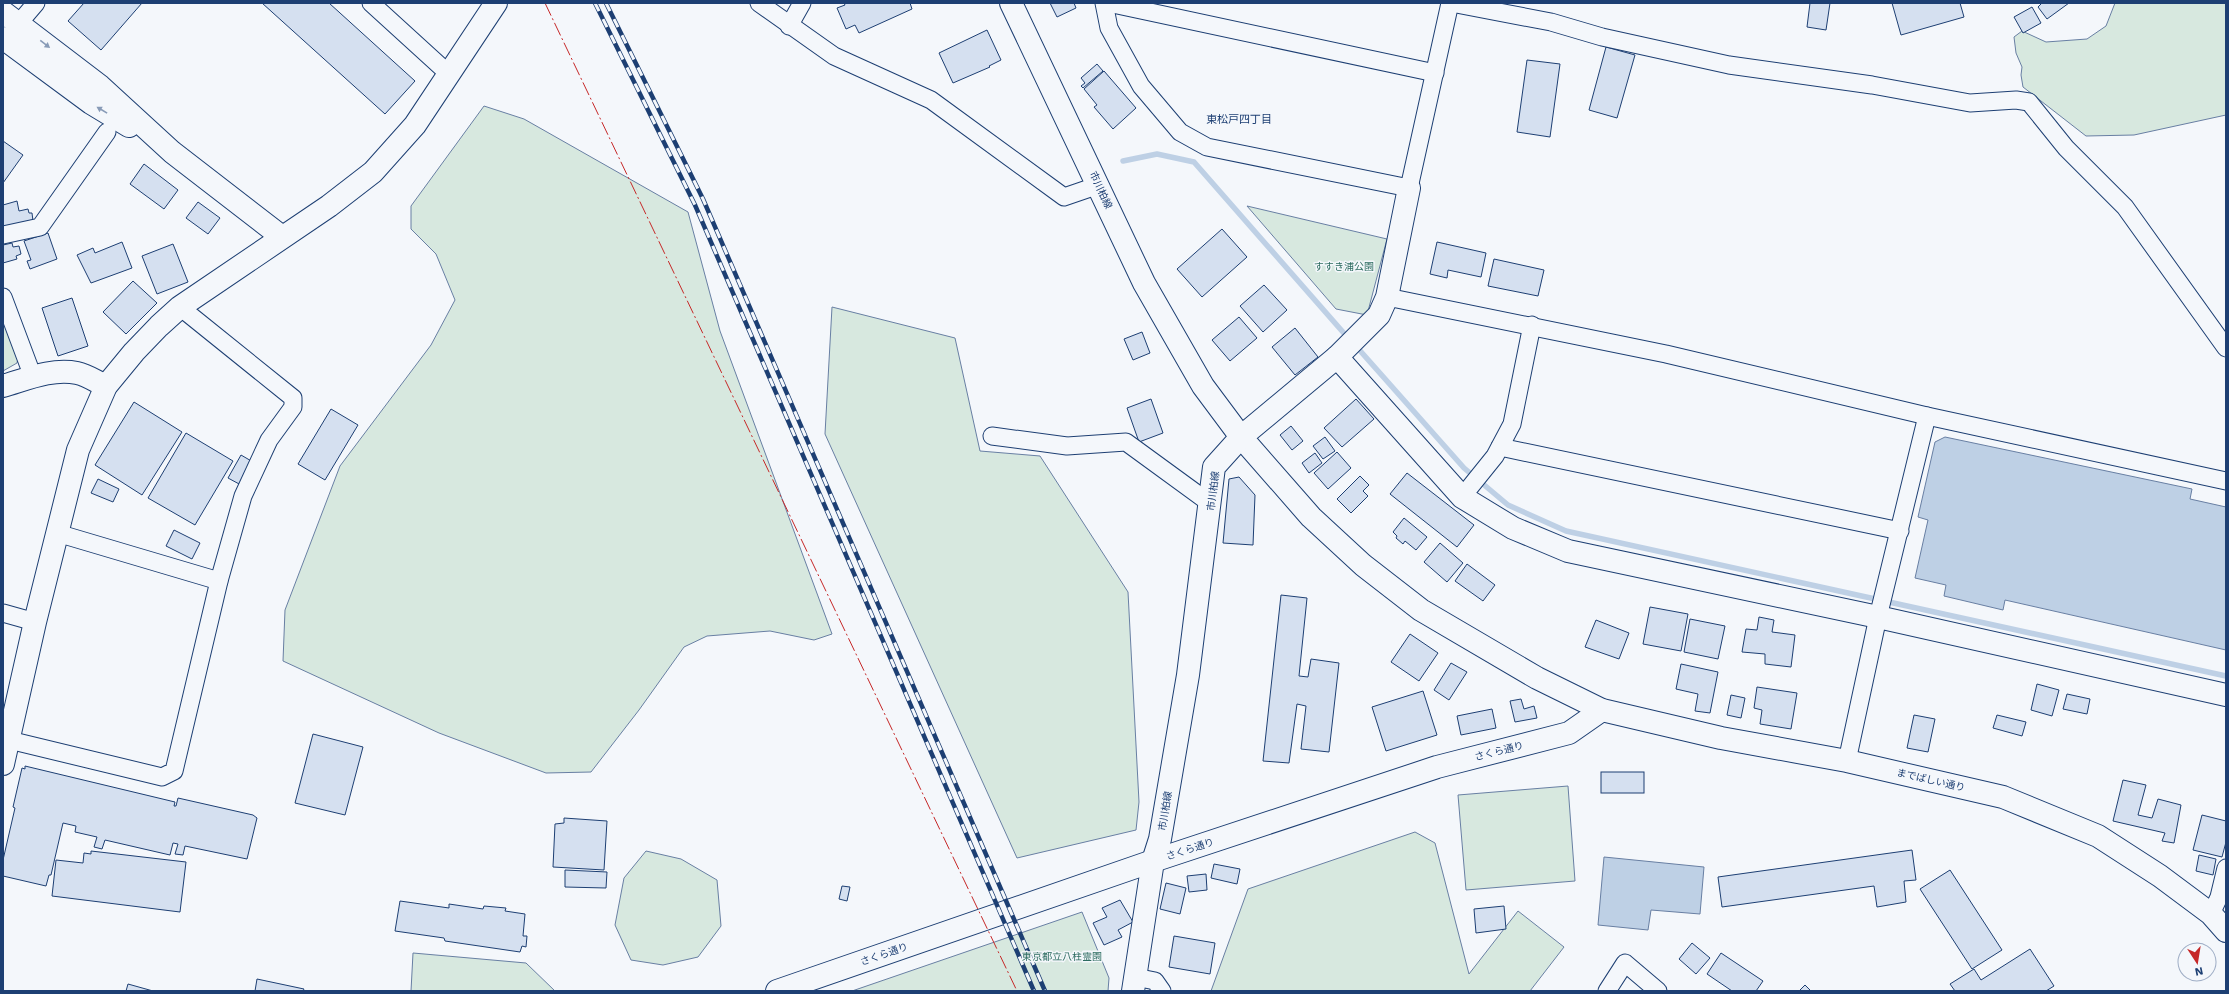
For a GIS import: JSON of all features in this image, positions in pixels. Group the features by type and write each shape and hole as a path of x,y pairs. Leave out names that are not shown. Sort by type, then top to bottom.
{"street":[{"path":"36,3 11,18 100,86 172,152 282,237"},
{"path":"371,3 450,75"},
{"path":"3,764 35,622 78,450 106,386 134,352 180,307 373,172 415,124 450,75 496,3"},
{"path":"759,3 789,26 834,56 931,100 1064,197 1099,185"},
{"path":"789,26 802,3"},
{"name":"市川柏線","path":"1011,3 1099,185 1144,283 1203,386 1241,437 1214,468 1211,504 1188,675 1160,839 1153,861 1134,984"},
{"path":"1104,3 1109,28 1141,86 1180,132 1207,147 1409,188"},
{"path":"1108,3 1435,73"},
{"path":"1241,437 1346,348 1379,315 1388,297 1409,188 1450,3 1551,22 1602,37 1729,65 1804,74 1970,103 2016,100 2029,102 2066,148 2125,207 2226,348"},
{"path":"3,38 91,103 172,152"},
{"path":"3,235 40,228 107,132"},
{"path":"3,297 33,378"},
{"path":"1388,297 1532,325 1666,354 1927,416 2226,481"},
{"path":"9,740 162,777 174,771 220,581 243,496 269,440 293,407 293,398 180,307"},
{"path":"1466,491 1483,471 1500,447 1512,424 1532,325"},
{"path":"1346,348 1466,491 1513,528 1568,551 1879,613 2226,695"},
{"path":"3,386 50,372 78,373 106,386"},
{"path":"1847,761 1879,613 1927,416"},
{"path":"992,436 1067,446 1126,442 1211,504"},
{"name":"までばしい通り","path":"1241,437 1311,517 1363,565 1421,610 1537,678 1602,710 1721,738 1847,761 2003,797 2091,833 2160,876 2211,914 2226,931"},
{"path":"1500,447 1900,531"},
{"path":"57,533 220,581"},
{"path":"3,613 35,622"},
{"name":"さくら通り","path":"777,991 1153,861 1437,767 1569,733 1602,710"},
{"path":"2211,914 2219,897 2226,868"},
{"path":"1607,991 1625,963 1658,991"},
{"path":"1134,984 1155,981 1162,991"}],"green space":[{"path":"2115,3 2226,3 2226,115 2134,135 2086,136 2023,87 2021,75 2022,67 2016,53 2014,37 2022,31 2046,42 2087,39 2106,26"},
{"path":"484,106 524,119 688,212 720,331 832,634 814,640 770,631 707,636 684,647 639,710 591,772 546,773 439,733 283,661 285,610 340,466 431,345 455,300 436,254 411,229 411,206"},
{"name":"すすき浦公園","path":"1247,206 1387,239 1367,315 1336,309"},
{"path":"832,307 955,338 980,451 1040,456 1128,592 1139,802 1136,830 1017,858 825,434"},
{"path":"3,317 18,358 17,363 3,371"},
{"path":"1568,786 1575,881 1466,890 1458,795"},
{"path":"1415,832 1435,843 1469,974 1518,911 1564,947 1530,991 1211,991 1248,889"},
{"path":"646,851 681,859 717,880 721,926 698,957 663,965 631,960 615,925 624,878"},
{"name":"東京都立八柱霊園","path":"1082,912 1109,978 1108,991 852,991"},
{"path":"413,953 526,963 555,991 411,991"}],"water":[{"path":"1945,437 2192,489 2190,499 2226,507 2226,650 2005,600 2003,610 1944,596 1946,585 1915,578 1928,520 1918,517 1935,442"},
{"path":"1604,857 1704,867 1700,914 1651,910 1648,930 1598,925"}],"building":[{"path":"84,3 142,3 101,50 68,21"},
{"path":"262,3 329,3 415,81 385,114"},
{"path":"844,3 910,3 912,9 859,33 855,25 846,29 837,8 845,5"},
{"path":"1050,3 1074,3 1076,8 1057,17"},
{"path":"1810,3 1830,3 1826,30 1807,27"},
{"path":"1892,3 1960,3 1964,17 1901,35"},
{"path":"2042,3 2069,3 2047,19 2038,7"},
{"path":"2032,7 2041,23 2023,33 2014,17"},
{"path":"987,30 1001,60 989,66 990,67 953,83 939,53"},
{"path":"1606,47 1635,55 1617,118 1589,110"},
{"path":"1527,60 1560,64 1550,137 1517,132"},
{"path":"1097,64 1103,71 1083,88 1081,86 1085,83 1081,78"},
{"path":"1104,71 1136,108 1113,129 1094,107 1097,105 1084,89"},
{"path":"3,141 23,155 3,183"},
{"path":"144,164 178,190 164,209 130,184"},
{"path":"17,201 19,211 28,209 29,213 32,213 33,221 3,227 3,205"},
{"path":"198,202 220,218 208,234 186,218"},
{"path":"1222,229 1247,257 1202,297 1177,269"},
{"path":"48,233 57,259 30,269 27,261 31,260 24,241"},
{"path":"122,242 132,268 91,283 77,255 93,248 95,253"},
{"path":"1437,242 1486,253 1481,277 1448,270 1447,278 1430,274"},
{"path":"12,243 13,247 19,246 21,254 16,256 17,259 3,263 3,245"},
{"path":"173,244 188,282 157,294 142,256"},
{"path":"1494,259 1544,270 1538,296 1488,286"},
{"path":"133,281 157,303 126,334 103,312"},
{"path":"1264,285 1287,310 1263,332 1240,306"},
{"path":"72,298 88,346 58,356 42,308"},
{"path":"1239,317 1257,338 1230,361 1212,340"},
{"path":"1295,328 1318,357 1295,375 1272,347"},
{"path":"1142,332 1150,353 1133,360 1124,339"},
{"path":"1151,399 1163,433 1139,442 1127,408"},
{"path":"1356,399 1374,419 1342,447 1324,428"},
{"path":"134,402 182,432 142,495 95,465"},
{"path":"331,409 358,425 325,480 298,464"},
{"path":"1291,426 1303,441 1292,450 1280,435"},
{"path":"186,433 233,461 195,525 148,498"},
{"path":"1325,437 1335,451 1323,459 1313,446"},
{"path":"1337,452 1351,468 1328,489 1314,473"},
{"path":"1315,453 1322,463 1309,473 1302,463"},
{"path":"241,455 253,462 241,485 228,478"},
{"path":"1407,473 1474,525 1457,547 1390,494"},
{"path":"1360,476 1369,485 1363,491 1368,496 1351,513 1337,499"},
{"path":"1239,477 1255,495 1253,545 1223,543 1229,479"},
{"path":"98,479 119,489 113,502 91,493"},
{"path":"1404,518 1427,537 1416,550 1405,541 1403,544 1396,538 1397,536 1393,532"},
{"path":"174,530 200,543 192,559 166,546"},
{"path":"1440,543 1463,563 1447,582 1424,562"},
{"path":"1467,564 1495,585 1483,601 1455,581"},
{"path":"1281,595 1307,598 1299,676 1308,677 1311,659 1339,663 1329,752 1301,749 1306,706 1297,704 1289,763 1263,761"},
{"path":"1650,607 1688,614 1681,651 1643,644"},
{"path":"1759,617 1774,620 1772,632 1795,635 1791,667 1765,664 1765,654 1742,652 1746,629 1757,630"},
{"path":"1690,619 1725,626 1718,659 1684,652"},
{"path":"1596,620 1629,633 1619,659 1585,647"},
{"path":"1410,634 1438,653 1419,681 1391,662"},
{"path":"1451,663 1467,672 1449,700 1434,690"},
{"path":"1681,664 1718,672 1710,713 1695,711 1698,694 1676,689"},
{"path":"2037,684 2059,690 2052,716 2031,710"},
{"path":"1757,687 1797,693 1791,729 1760,724 1762,710 1754,708"},
{"path":"1423,691 1437,735 1386,751 1372,707"},
{"path":"2067,694 2090,699 2087,714 2063,709"},
{"path":"1731,695 1745,698 1741,718 1727,715"},
{"path":"1521,699 1524,709 1534,706 1537,718 1515,722 1510,701"},
{"path":"1492,709 1496,728 1461,735 1457,716"},
{"path":"1914,715 1935,719 1928,752 1907,748"},
{"path":"1997,715 2026,722 2022,736 1993,728"},
{"path":"313,734 363,747 345,815 295,803"},
{"path":"25,766 175,802 174,806 176,806 178,798 253,815 257,818 247,859 185,846 183,855 175,854 178,844 173,843 170,855 105,840 102,849 94,847 97,837 75,832 76,826 63,823 51,875 49,875 46,886 3,876 3,860 15,808 13,807 22,768 25,769"},
{"path":"1601,772 1644,772 1644,793 1601,793"},
{"path":"2123,780 2146,785 2138,815 2152,818 2158,799 2181,805 2174,843 2162,841 2165,833 2113,821"},
{"path":"2202,815 2226,821 2226,842 2222,857 2193,850"},
{"path":"564,818 607,821 604,870 553,867 555,824 564,823"},
{"path":"1912,850 1916,880 1904,881 1906,902 1877,907 1874,886 1722,907 1718,877"},
{"path":"91,851 186,862 180,912 52,896 56,860 83,863 84,853 91,854"},
{"path":"2199,855 2216,859 2213,875 2196,871"},
{"path":"1214,864 1240,869 1237,884 1211,878"},
{"path":"565,870 607,872 606,888 565,887"},
{"path":"1950,870 2002,950 1972,969 1920,889"},
{"path":"1206,874 1207,890 1189,892 1187,876"},
{"path":"1166,883 1186,888 1180,914 1160,909"},
{"path":"842,886 850,887 847,901 839,899"},
{"path":"1120,900 1133,922 1118,930 1122,937 1104,945 1093,923 1107,917 1102,908"},
{"path":"400,901 449,908 449,904 483,909 484,906 506,908 505,911 525,914 523,936 527,936 526,947 522,946 520,952 445,941 444,938 395,931"},
{"path":"1504,906 1506,929 1476,933 1474,909"},
{"path":"1174,936 1215,943 1210,974 1169,967"},
{"path":"1692,943 1710,958 1696,974 1679,959"},
{"path":"2030,949 2054,986 2046,991 1955,991 1950,984 1974,969 1981,980"},
{"path":"1721,953 1763,981 1756,991 1732,991 1707,974"},
{"path":"257,979 304,989 303,991 255,991"},
{"path":"128,984 153,991 126,991"},
{"path":"1805,985 1811,991 1799,991"}],"waterway":[{"path":"1123,161 1157,154 1194,162 1349,339"},
{"path":"1355,345 1464,468 1508,505 1566,531 2226,676"}],"railway":[{"path":"595,3 695,205 1034,991"},
{"path":"606,3 703,199 1045,991"}],"power":[{"path":"545,3 1017,991"}],"district":[{"name":"東松戸四丁目","path":"1239,119"}]}
